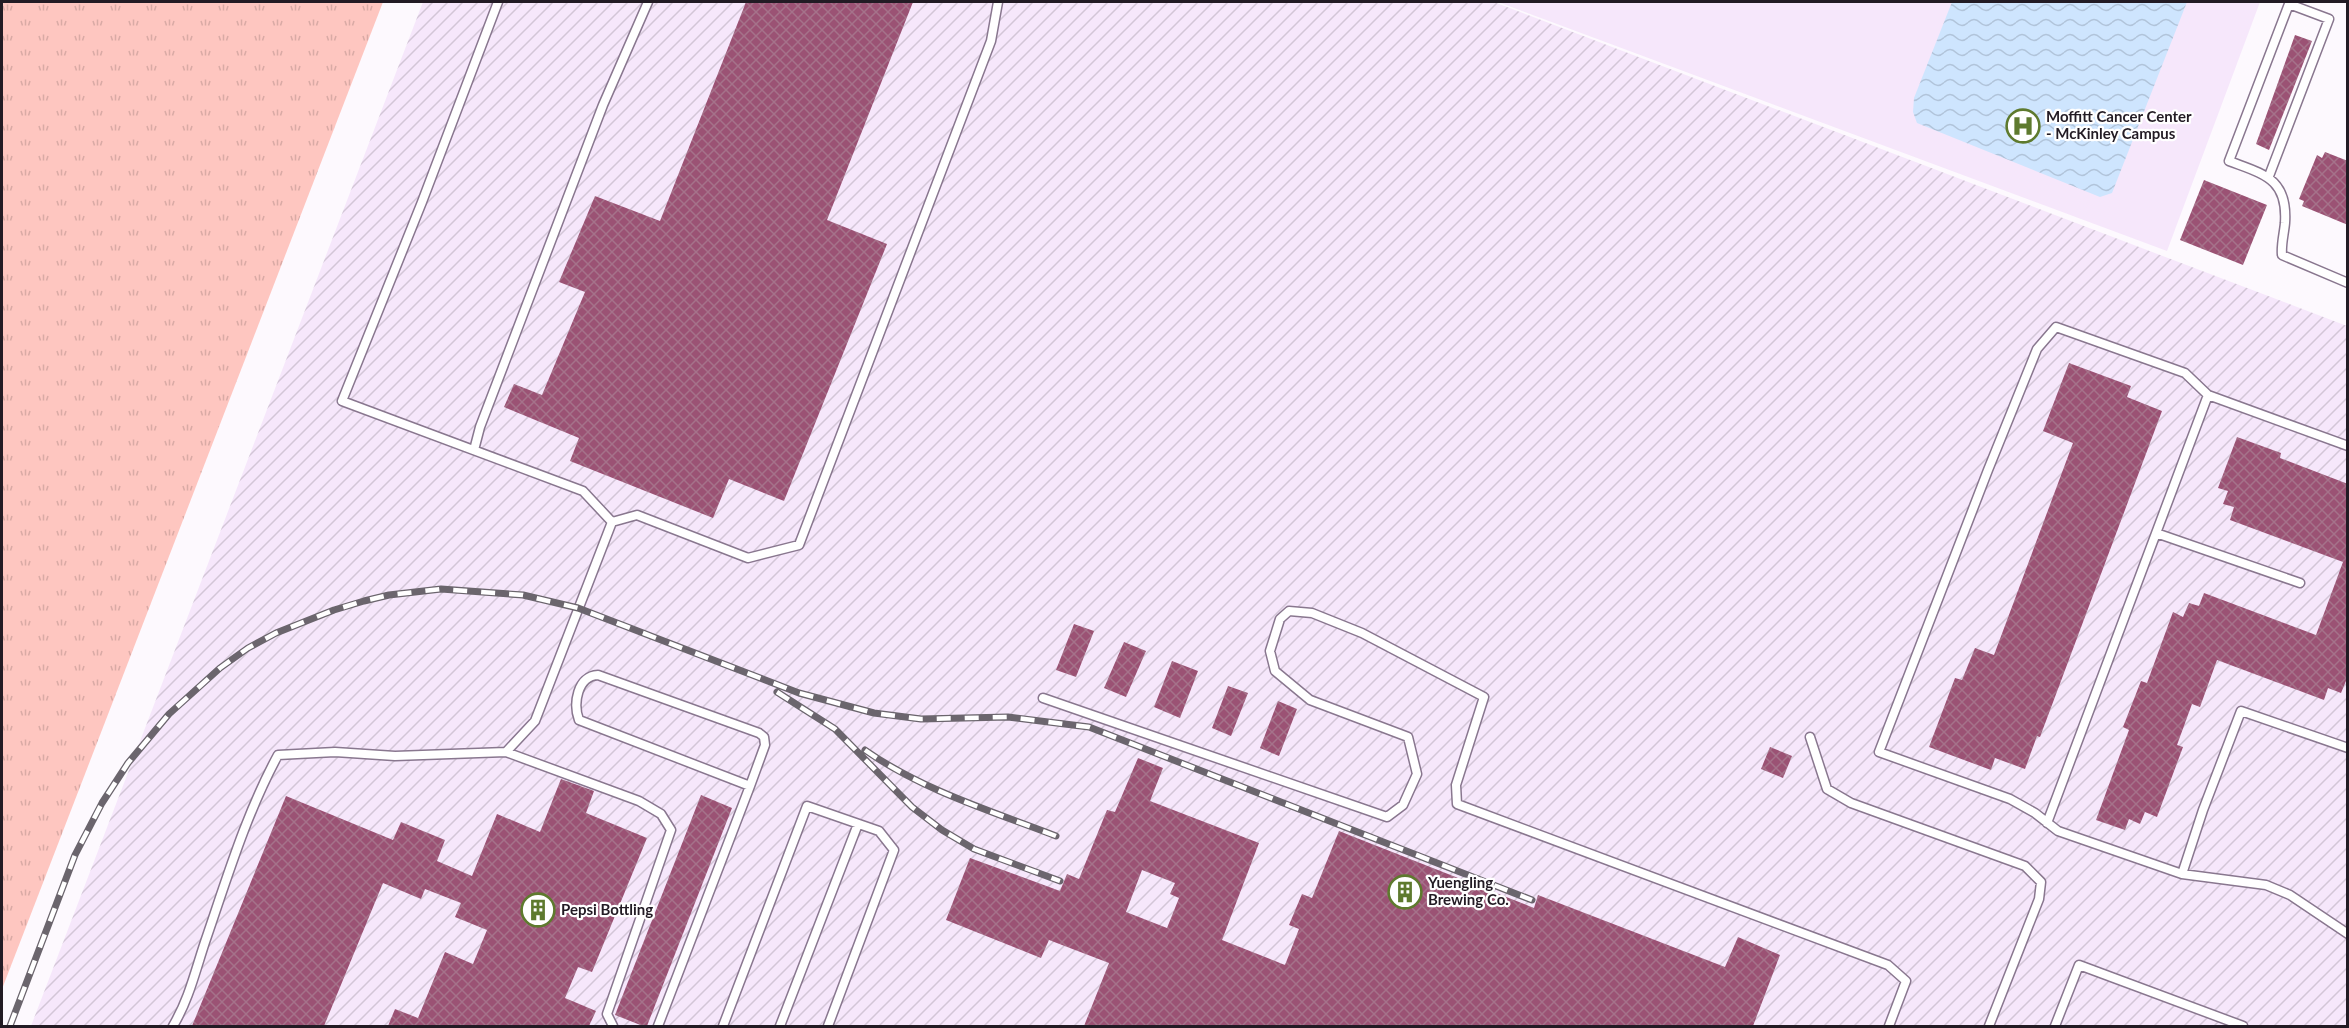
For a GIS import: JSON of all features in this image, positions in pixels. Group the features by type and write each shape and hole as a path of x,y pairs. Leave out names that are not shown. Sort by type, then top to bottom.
{"lane":[{"path":"498,2 422,202 342,401 583,491 612,522"},
{"path":"474,450 480,427 603,105 648,2"},
{"path":"612,522 637,515 748,558 799,545 991,41 998,2"},
{"path":"2269,176 2329,19 2289,4 2229,160 2269,176 2286,204 2282,255 2348,283"},
{"path":"2348,446 2208,395 2185,373 2056,327 2037,349 1879,752 2010,799 2058,831 2182,874 2266,885 2290,895 2348,934"},
{"path":"2047,823 2208,395"},
{"path":"506,752 535,721 612,522"},
{"path":"2156,533 2300,584"},
{"path":"1043,698 1387,817 1402,805 1417,774 1408,737 1310,700 1275,671 1270,651 1280,619 1289,611 1312,613 1362,633 1484,697 1456,785 1457,804 1888,965 1906,981 1889,1026"},
{"path":"658,1026 750,786 765,745 764,737 759,733 598,675 590,675 584,680 579,690 576,712 579,720 750,786"},
{"path":"2182,874 2203,810 2241,711 2348,748"},
{"path":"1810,737 1827,789 1851,803 2025,866 2041,882 2039,899 1989,1026"},
{"path":"172,1026 186,1005 197,965 258,793 278,755 335,752 395,756 506,752 639,801 661,814 671,830 607,1014 613,1026"},
{"path":"723,1026 807,806 879,831 894,850 828,1026"},
{"path":"780,1026 858,824"},
{"path":"2055,1026 2079,965 2242,1026"}],"shaded area":[{"path":"423,2 1494,2 2347,326 2347,1026 31,1026"},
{"name":"Moffitt Cancer Center - McKinley Campus","path":"1498,2 2260,2 2167,251"}],"green space":[{"path":"2,2 383,2 2,989"}],"water":[{"path":"1952,2 2187,2 2112,193 2100,197 1917,123 1913,112 1914,98"}],"building":[{"path":"746,2 913,2 827,220 887,244 784,501 729,479 713,518 570,461 579,438 504,407 514,384 542,395 585,292 559,282 595,196 660,221"},
{"path":"2295,35 2312,41 2269,150 2256,144"},
{"path":"2325,152 2348,161 2348,225 2302,206 2304,201 2299,199 2317,155 2322,158"},
{"path":"2204,180 2267,205 2243,265 2180,240"},
{"path":"2069,363 2131,386 2127,397 2162,411 2040,737 2037,736 2025,769 1995,758 1991,770 1929,747 1955,678 1962,680 1975,648 1994,655 2073,443 2043,431"},
{"path":"2237,437 2281,453 2280,458 2348,484 2348,676 2341,693 2328,688 2324,700 2217,660 2200,707 2192,704 2177,745 2183,747 2157,817 2145,812 2140,824 2129,819 2125,830 2096,820 2129,730 2123,727 2141,681 2147,683 2173,612 2183,617 2189,603 2199,606 2204,593 2316,635 2343,562 2230,520 2234,507 2223,504 2228,491 2218,488"},
{"path":"1074,624 1094,631 1076,677 1056,670"},
{"path":"1124,642 1146,651 1126,697 1104,688"},
{"path":"1172,661 1198,671 1180,718 1154,707"},
{"path":"1228,686 1248,693 1231,736 1212,728"},
{"path":"1278,701 1297,709 1279,756 1260,748"},
{"path":"1770,747 1792,756 1783,778 1761,769"},
{"name":"Yuengling Brewing Co.","path":"1138,758 1163,768 1150,801 1259,843 1222,940 1285,965 1299,929 1289,925 1302,894 1312,898 1339,831 1534,908 1538,895 1725,967 1738,937 1780,955 1753,1026 1084,1026 1109,963 1049,940 1041,958 946,920 970,858 1060,891 1067,874 1079,879 1107,810 1115,812","holes":["1142,870 1175,883 1170,894 1179,898 1167,928 1126,912"]},
{"path":"561,779 594,791 586,813 647,838 592,972 578,967 565,998 596,1011 589,1026 388,1026 395,1009 418,1018 445,952 473,964 487,930 455,917 461,903 425,889 421,899 383,883 324,1026 192,1026 286,796 393,840 401,822 445,840 437,861 472,876 497,814 540,832"},
{"path":"701,795 732,808 647,1026 643,1026 615,1015"}],"railway":[{"path":"10,1026 75,855 102,803 128,763 169,714 220,668 248,648 276,633 364,601 389,595 441,589 523,595 578,608 799,693 874,713 921,719 1008,717 1089,727 1532,900"},
{"path":"777,692 835,729 912,807 942,830 974,849 1060,881"},
{"path":"865,750 933,788 1056,836"}],"place":[{"name":"Moffitt Cancer Center - McKinley Campus","path":"2023,126"},
{"name":"Yuengling Brewing Co.","path":"1405,892"},
{"name":"Pepsi Bottling","path":"538,910"}]}
